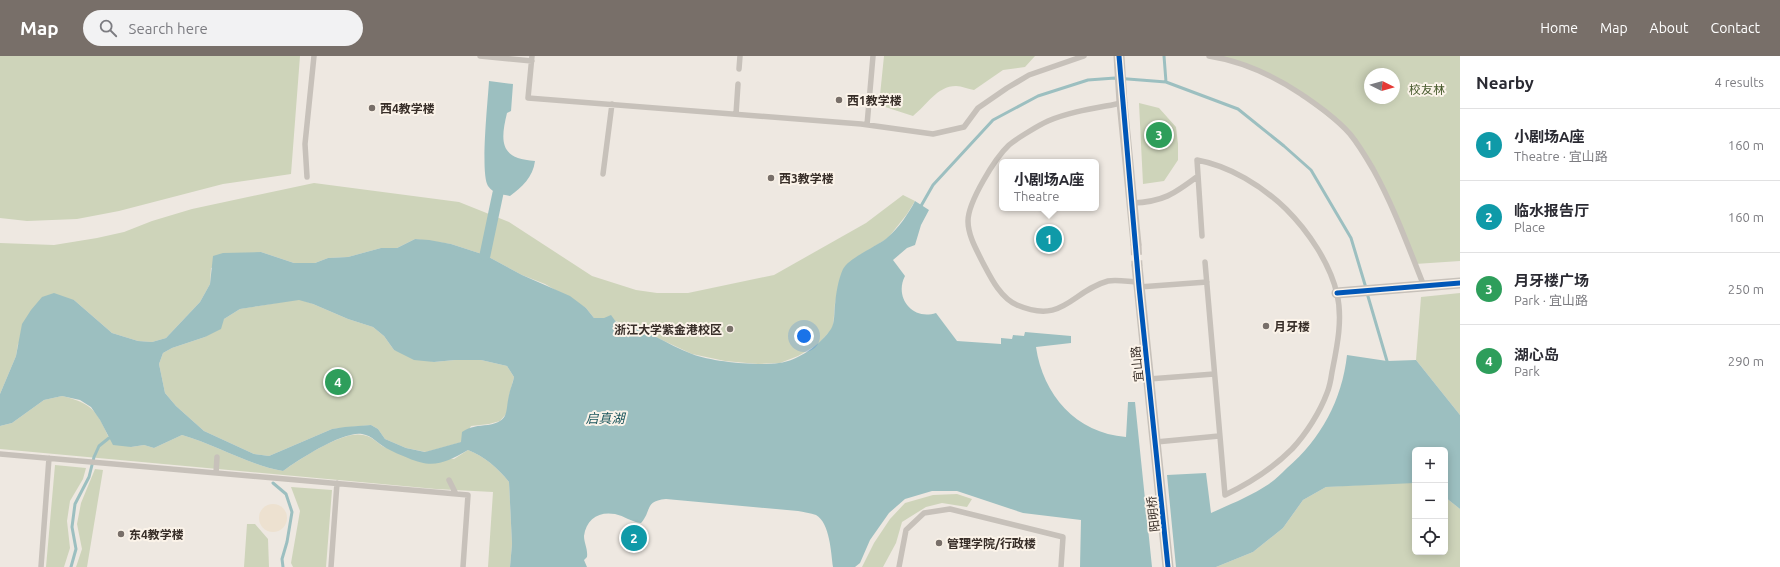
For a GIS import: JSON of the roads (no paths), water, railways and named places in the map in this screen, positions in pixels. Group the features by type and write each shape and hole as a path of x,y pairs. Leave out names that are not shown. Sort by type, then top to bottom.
{"street":[{"path":"1119,58 1121,99 1136,244"},
{"name":"宜山路","path":"1137,266 1157,460"},
{"path":"1342,293 1460,283"},
{"name":"阳明桥","path":"1157,460 1168,567"}],"lane":[{"path":"307,177 305,144 314,56"},
{"path":"480,56 532,58 528,98 867,125 933,134 964,127 978,108 1029,75 1084,56"},
{"path":"739,69 740,56"},
{"path":"867,125 873,56"},
{"path":"1209,56 1244,65 1285,83 1331,116 1350,134 1363,152 1386,193 1424,286"},
{"path":"736,114 738,84"},
{"path":"1121,99 1047,121 1009,144 985,176 970,208 968,221 973,243 998,289 1015,305 1042,312 1066,306 1091,289 1109,280 1139,285 1207,282"},
{"path":"603,174 612,104"},
{"path":"1202,236 1197,160 1228,170 1245,178 1273,197 1296,219 1316,244 1342,293 1337,349 1328,392 1310,426 1293,448 1268,471 1246,485 1225,495 1205,262"},
{"path":"1132,203 1160,200 1176,193 1198,176"},
{"path":"1149,379 1214,374"},
{"path":"1156,442 1219,436"},
{"path":"1,454 468,495 463,567"},
{"path":"216,473 217,457"},
{"path":"41,567 49,458"},
{"path":"449,480 456,494"},
{"path":"331,567 337,483"},
{"path":"899,567 906,530 924,513 950,509 1062,537 1061,567"}],"water":[{"path":"489,81 513,84 511,111 507,113 505,123 505,147 509,153 515,157 523,160 535,161 529,177 519,189 510,196 493,191 488,186 486,179 486,119"},
{"name":"启真湖","path":"915,201 929,210 921,225 915,245 907,248 893,260 905,276 902,284 902,292 907,305 919,314 927,315 936,313 957,341 1001,344 1001,338 1012,339 1013,335 1024,336 1025,332 1071,336 1071,343 1036,347 1046,381 1054,396 1077,419 1092,428 1108,434 1126,437 1128,402 1135,402 1152,567 1080,567 1081,520 1023,513 957,491 932,491 905,499 889,513 870,540 860,563 855,567 833,567 827,531 821,519 816,515 798,511 666,499 659,500 651,504 641,523 609,513 599,515 590,521 585,530 584,536 587,557 584,560 587,567 510,567 512,544 509,482 490,463 468,450 446,461 432,464 417,461 391,451 366,435 354,434 333,441 283,471 245,460 182,435 154,448 144,445 131,447 113,445 100,420 91,407 80,400 62,396 44,400 12,423 0,426 0,394 16,356 22,324 42,297 54,293 74,300 112,333 138,341 152,342 166,338 200,302 210,284 213,256 223,253 261,252 294,263 315,263 328,258 348,257 381,248 397,248 415,239 451,244 485,255 522,275 570,296 586,308 594,318 604,318 611,315 616,322 646,332 692,354 735,363 770,364 786,362 808,351 827,335 833,324 837,292 843,269 851,261 887,238 903,221","holes":["299,300 313,304 348,319 373,327 384,336 394,350 414,360 434,362 481,360 507,366 514,377 505,415 500,421 495,423 472,427 465,430 462,432 461,442 425,452 406,448 385,439 378,429 371,425 332,429 269,456 254,454 204,431 176,406 165,393 159,364 163,353 172,348 205,337 221,329 224,319 240,309"]},
{"path":"1347,355 1387,361 1416,360 1460,415 1460,509 1448,499 1448,447 1412,447 1412,483 1326,487 1303,500 1283,528 1253,552 1216,567 1176,567 1167,475 1206,473 1211,513 1248,496 1269,484 1299,457 1320,431 1335,403 1344,372"}],"waterway":[{"path":"1164,56 1166,82"},
{"path":"921,206 933,185 993,120 1038,96 1088,80 1115,78 1166,82 1238,109 1311,170 1351,238 1366,288"},
{"path":"485,255 498,193"},
{"path":"1367,293 1387,361"},
{"path":"71,567 76,549 72,527 75,504 89,477 94,457 99,446 109,438"},
{"path":"273,483 286,494 292,512 287,542 282,559 283,567"}],"tunnel":[{"path":"1136,244 1137,266"}],"place":[{"name":"西1教学楼","path":"839,100"},
{"name":"西4教学楼","path":"372,108"},
{"name":"月牙楼广场","path":"1159,135"},
{"name":"西3教学楼","path":"771,178"},
{"name":"小剧场A座","path":"1049,239"},
{"name":"月牙楼","path":"1266,326"},
{"name":"浙江大学紫金港校区","path":"730,329"},
{"name":"湖心岛","path":"338,382"},
{"name":"东4教学楼","path":"121,534"},
{"name":"临水报告厅","path":"634,538"},
{"name":"管理学院/行政楼","path":"939,543"}],"park label":[{"name":"校友林","path":"1427,89"}]}
